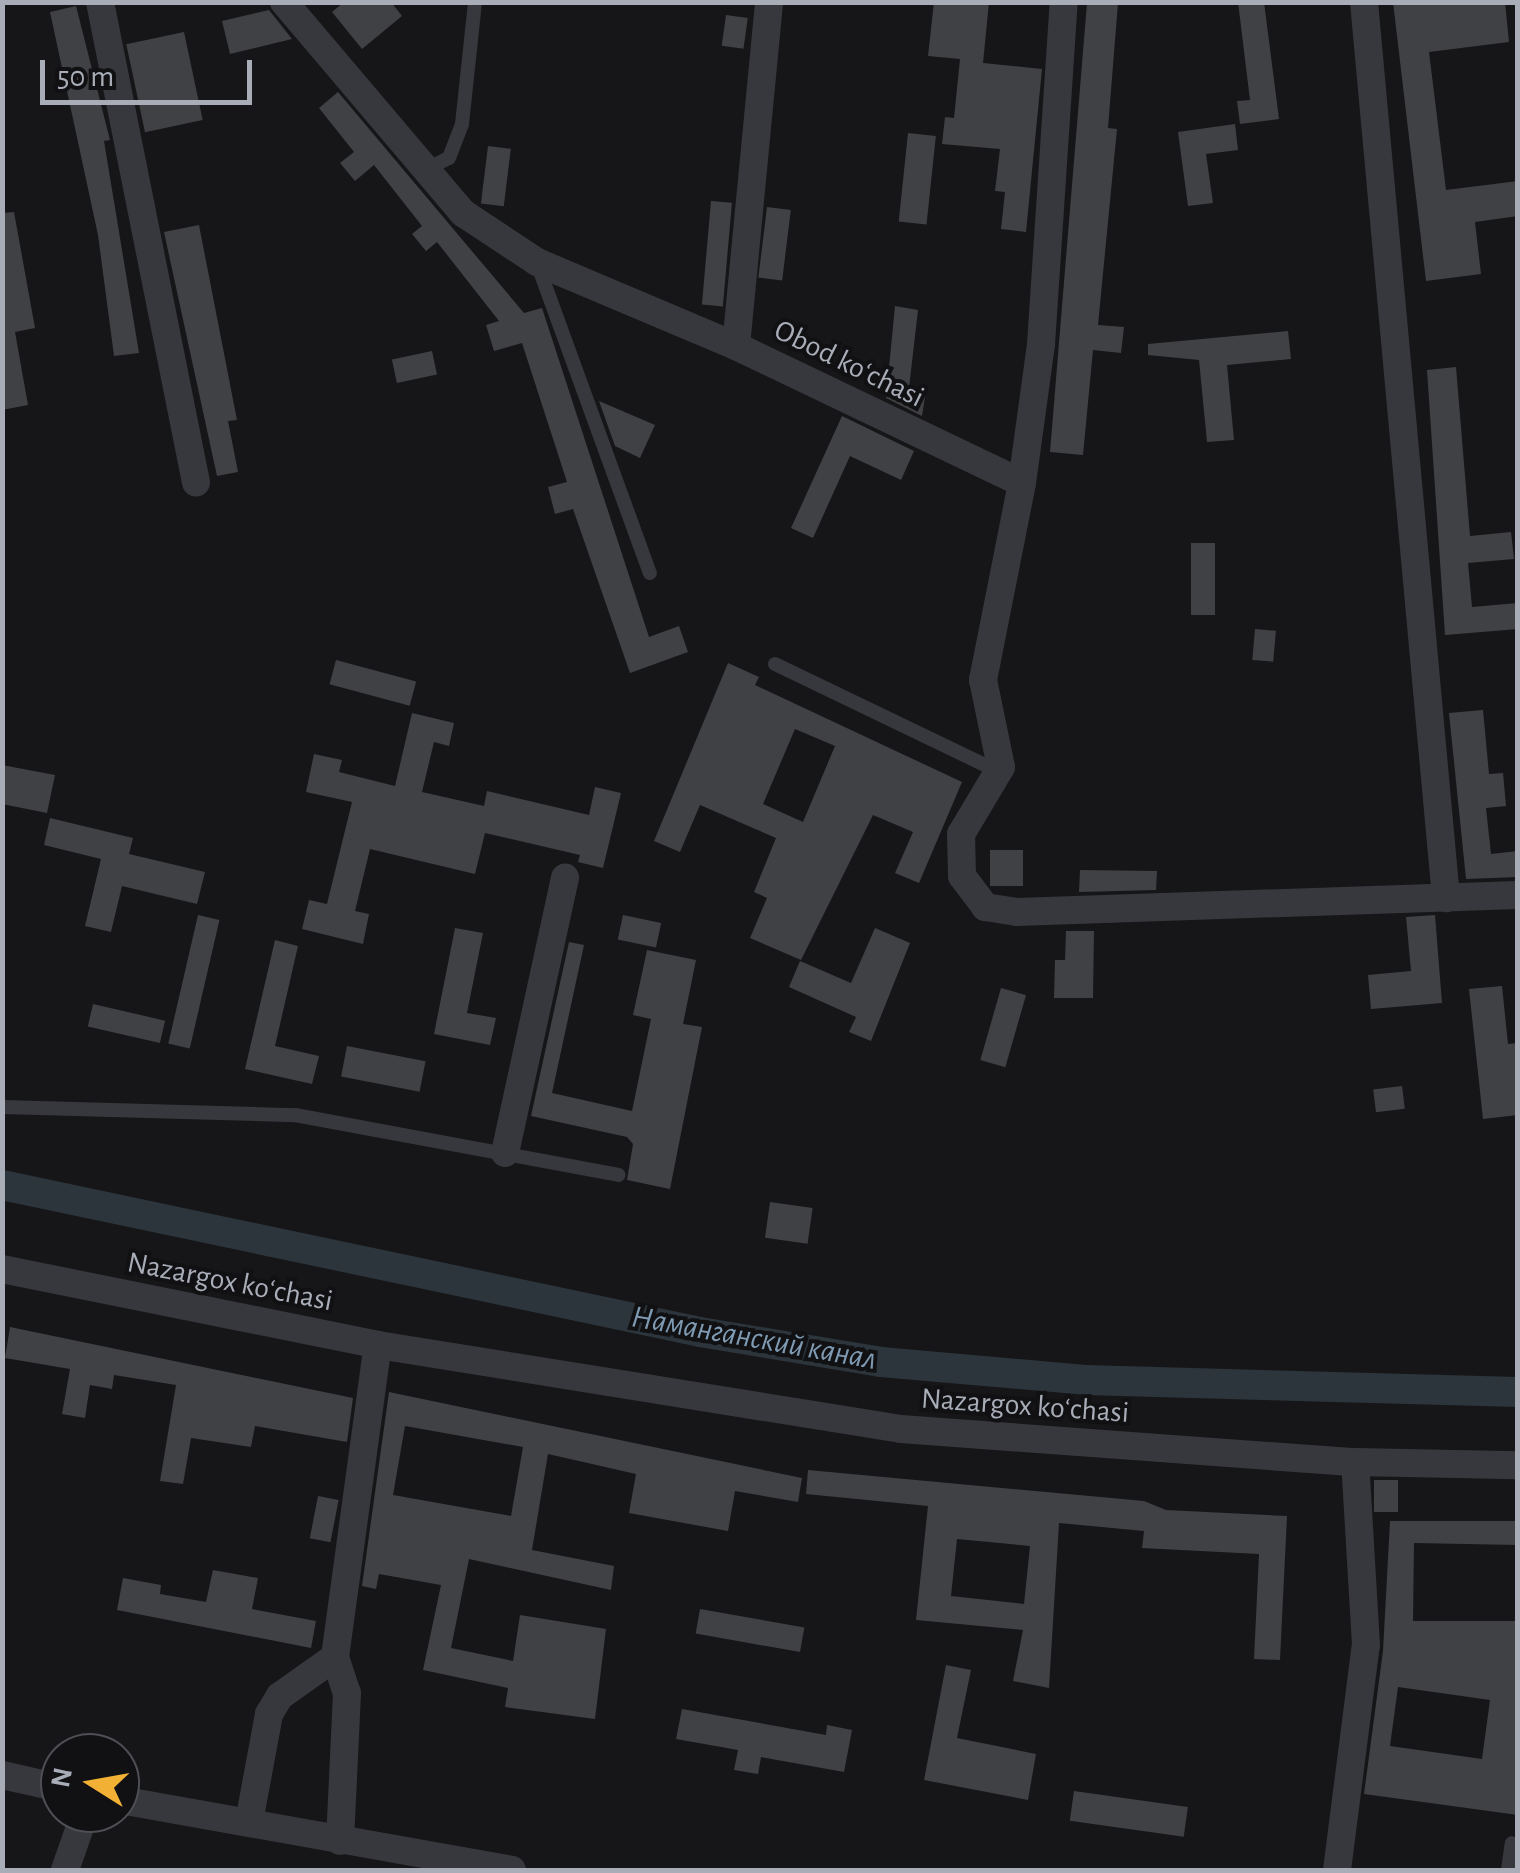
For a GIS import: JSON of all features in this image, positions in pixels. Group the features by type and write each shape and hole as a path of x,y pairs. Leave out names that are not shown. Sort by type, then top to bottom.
{"street":[{"path":"100,2 196,483"},
{"name":"Obod koʻchasi","path":"284,2 429,168 463,213 537,262 736,346 1022,483"},
{"path":"736,346 768,2"},
{"path":"1064,2 1041,344 1022,483 983,680 1002,754 999,772 962,834 962,876 986,907 1017,912 1518,896"},
{"path":"1364,2 1446,898"},
{"path":"505,1153 564,878"},
{"name":"Nazargox koʻchasi","path":"2,1269 378,1345 901,1429 1355,1462 1518,1466"},
{"path":"340,1841 347,1694 335,1657 378,1345"},
{"path":"1337,1870 1366,1645 1355,1462"},
{"path":"249,1822 269,1714 280,1696 335,1657"},
{"path":"2,1775 40,1784"},
{"path":"140,1803 512,1870"},
{"path":"65,1870 77,1833"}],"lane":[{"path":"429,168 450,158 462,124 476,2"},
{"path":"537,262 650,573"},
{"path":"775,664 999,772"},
{"path":"2,1107 295,1115 618,1175"},
{"path":"1508,1870 1512,1844"}],"building":[{"path":"344,2 391,2 402,16 362,49 332,12"},
{"path":"934,2 989,2 983,63 1042,69 1026,232 1001,229 1005,192 995,191 1000,149 942,144 945,117 954,118 960,59 928,56"},
{"path":"1238,2 1264,2 1279,119 1240,124 1237,101 1250,100"},
{"path":"1393,2 1505,2 1509,42 1429,52 1446,190 1518,181 1518,216 1475,222 1481,274 1426,281"},
{"path":"1087,3 1118,3 1108,128 1117,129 1098,325 1124,327 1121,353 1093,350 1083,455 1050,452"},
{"path":"76,6 110,140 104,141 139,353 114,356 98,235 50,12"},
{"path":"269,10 292,39 230,54 222,21"},
{"path":"726,15 748,18 743,49 722,46"},
{"path":"184,32 203,120 145,132 126,44"},
{"path":"338,92 524,313 542,308 649,637 679,626 688,652 630,673 573,509 555,514 548,487 567,482 522,343 494,351 486,325 499,321 437,242 426,251 412,234 422,226 374,165 355,181 340,163 354,152 319,108"},
{"path":"1235,124 1238,150 1206,154 1213,203 1188,206 1178,132"},
{"path":"908,133 936,136 927,224 899,222"},
{"path":"488,146 511,149 504,206 481,204"},
{"path":"711,201 732,203 723,306 702,305"},
{"path":"767,207 791,210 782,280 758,277"},
{"path":"14,212 35,328 15,332 28,405 2,410 2,213"},
{"path":"199,225 237,420 228,421 238,472 217,476 164,232"},
{"path":"895,306 918,310 909,388 926,391 922,416 886,398"},
{"path":"1288,331 1291,359 1227,365 1234,440 1207,442 1199,360 1148,355 1148,344"},
{"path":"432,351 437,374 397,383 392,360"},
{"path":"1456,367 1470,536 1511,532 1514,559 1468,563 1472,607 1518,603 1518,629 1445,635 1427,370"},
{"path":"599,401 655,425 640,458 615,446"},
{"path":"842,416 914,451 901,480 850,456 813,538 791,528"},
{"path":"1191,543 1215,543 1215,615 1191,615"},
{"path":"1255,629 1276,631 1273,662 1252,660"},
{"path":"336,660 416,681 410,706 330,684"},
{"path":"728,663 759,677 755,685 962,782 919,883 895,873 913,832 873,815 801,960 750,938 767,898 754,892 776,838 700,805 680,852 654,841","holes":["795,729 835,746 803,822 763,804"]},
{"path":"1483,710 1489,774 1503,773 1506,806 1486,808 1491,854 1518,851 1518,877 1466,879 1449,713"},
{"path":"412,713 454,723 449,746 434,742 422,792 484,806 487,791 589,815 595,787 621,793 603,868 578,862 580,855 485,833 475,874 370,849 355,911 369,914 363,944 302,929 309,900 327,904 352,802 306,792 314,754 342,760 339,772 395,786"},
{"path":"2,765 55,775 47,813 2,804"},
{"path":"50,818 133,838 129,854 205,872 197,904 122,886 111,932 85,926 101,859 44,845"},
{"path":"990,850 1023,850 1023,886 990,886"},
{"path":"1080,870 1157,871 1156,890 1079,892"},
{"path":"198,915 219,920 190,1049 168,1044"},
{"path":"623,915 661,923 656,948 618,939"},
{"path":"1435,915 1442,1003 1371,1009 1368,975 1411,971 1406,917"},
{"path":"455,928 483,933 467,1013 496,1018 490,1045 434,1034"},
{"path":"875,928 910,943 871,1041 849,1032 856,1017 789,987 800,961 851,983"},
{"path":"1066,931 1094,931 1093,998 1054,998 1055,960 1065,960"},
{"path":"275,940 298,946 275,1046 319,1056 312,1084 245,1069"},
{"path":"569,942 584,945 552,1093 632,1111 651,1019 633,1015 647,950 696,960 683,1024 702,1027 670,1189 627,1180 633,1144 627,1137 531,1116"},
{"path":"1502,986 1508,1044 1518,1043 1518,1115 1483,1119 1469,989"},
{"path":"1001,988 1026,995 1005,1067 980,1060"},
{"path":"93,1004 165,1021 160,1043 88,1026"},
{"path":"347,1046 426,1061 420,1092 341,1076"},
{"path":"1402,1086 1405,1109 1376,1112 1373,1090"},
{"path":"770,1202 813,1208 808,1244 765,1238"},
{"path":"10,1327 353,1398 347,1442 255,1426 251,1447 191,1438 183,1484 160,1481 176,1385 114,1375 112,1389 90,1385 85,1418 62,1414 70,1369 5,1358"},
{"path":"389,1392 802,1478 798,1502 735,1491 728,1531 629,1513 636,1474 548,1454 532,1550 614,1566 611,1590 469,1559 451,1648 513,1661 520,1615 606,1629 595,1719 505,1707 508,1688 423,1670 441,1585 379,1574 376,1589 362,1586","holes":["405,1426 523,1447 511,1516 393,1495"]},
{"path":"808,1470 1144,1501 1166,1510 1287,1516 1280,1660 1254,1659 1259,1554 1142,1548 1144,1531 1059,1523 1049,1688 1013,1681 1023,1630 916,1620 928,1506 806,1494","holes":["957,1539 1030,1546 1024,1604 951,1596"]},
{"path":"1374,1480 1398,1480 1398,1512 1374,1512"},
{"path":"318,1496 339,1500 330,1542 310,1538"},
{"path":"1390,1521 1518,1521 1518,1545 1414,1543 1413,1621 1518,1621 1518,1815 1364,1794 1383,1651","holes":["1398,1687 1490,1700 1482,1759 1390,1746"]},
{"path":"213,1570 258,1578 252,1609 316,1621 311,1648 117,1610 123,1578 161,1585 160,1594 206,1602"},
{"path":"700,1609 804,1627 800,1652 696,1634"},
{"path":"946,1665 971,1670 957,1738 1036,1754 1028,1800 924,1780"},
{"path":"682,1709 826,1735 827,1725 852,1730 844,1772 761,1757 758,1774 734,1770 738,1750 676,1739"},
{"path":"1074,1791 1188,1807 1184,1837 1070,1821"}],"waterway":[{"name":"Наманганский канал","path":"2,1185 700,1332 881,1362 1085,1380 1518,1392"}]}
